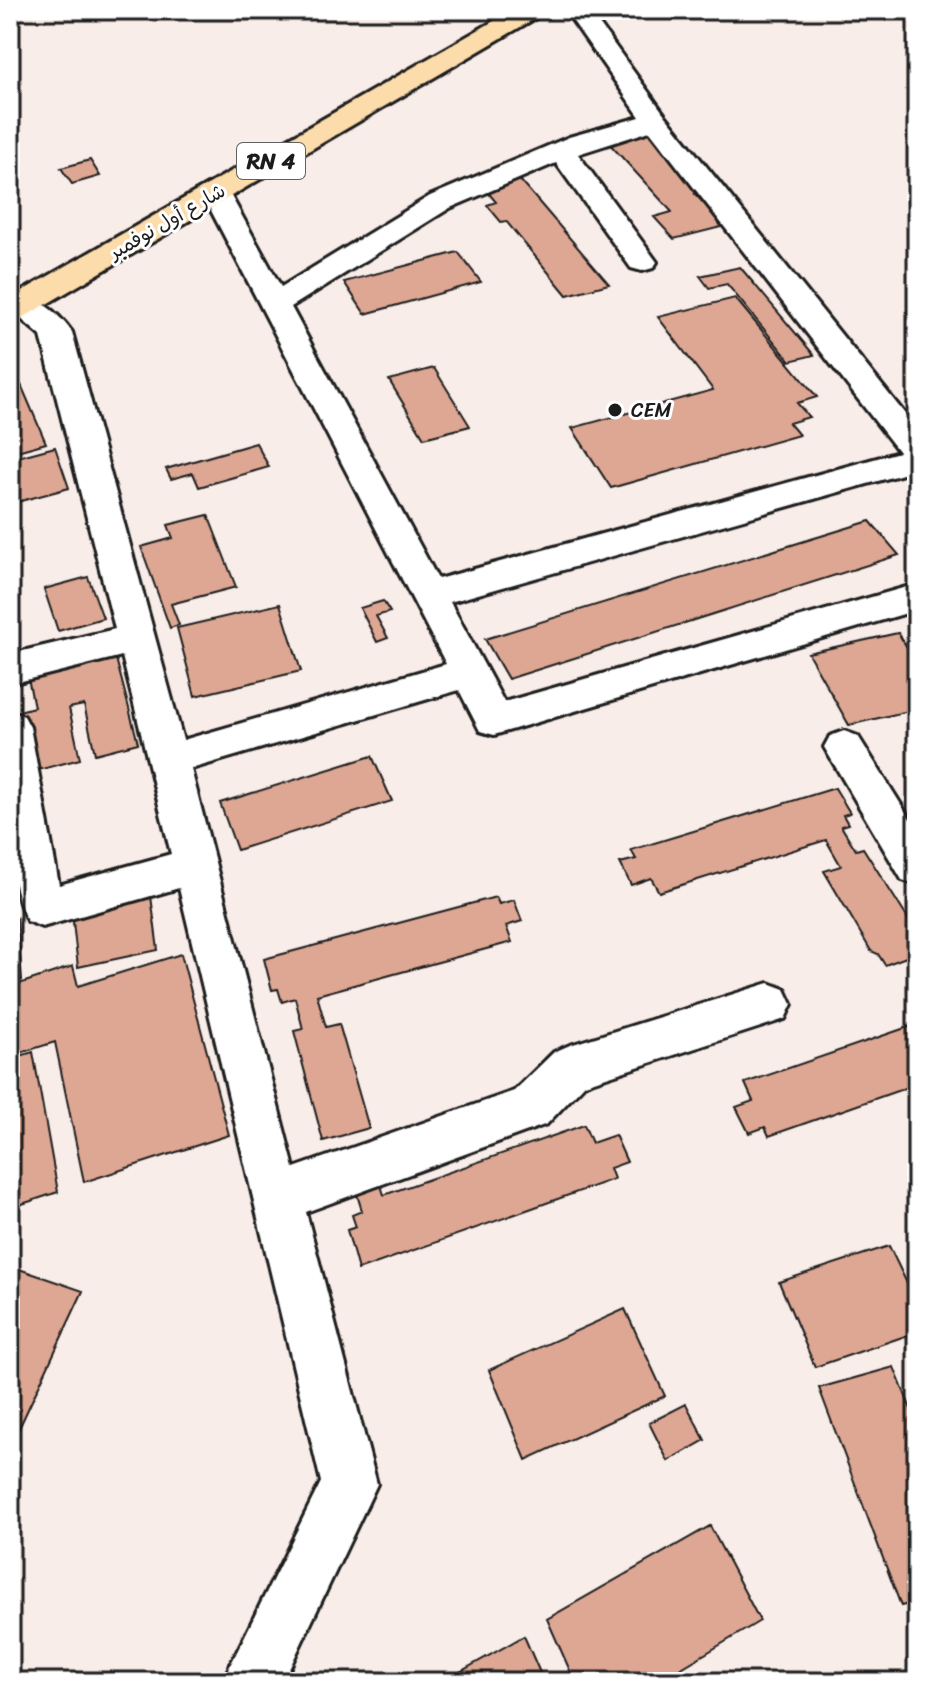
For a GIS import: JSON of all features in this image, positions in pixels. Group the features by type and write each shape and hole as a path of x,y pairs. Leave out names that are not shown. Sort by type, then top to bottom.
{"main road":[{"name":"شارع أول نوفمبر","path":"17,308 532,10"}],"street":[{"path":"577,10 656,121 917,452"},
{"path":"274,304 440,202 561,150 656,121"},
{"path":"561,150 642,262"},
{"path":"216,193 494,720 917,597"},
{"path":"17,308 56,332 168,760 349,1484 252,1682"},
{"path":"427,595 917,459"},
{"path":"10,669 136,638"},
{"path":"168,760 467,673"},
{"path":"10,727 42,908 194,866"},
{"path":"844,747 917,867"},
{"path":"278,1198 530,1108 570,1067 769,1004"}],"building":[{"path":"650,131 707,191 695,194 725,226 674,239 654,217 672,212 607,141"},
{"path":"90,160 100,176 72,184 61,168"},
{"path":"520,180 609,284 567,295 506,221 501,222 487,205 496,202 485,189"},
{"path":"458,252 481,282 365,314 344,282"},
{"path":"740,267 814,355 790,361 727,284 709,288 700,276"},
{"path":"735,298 817,397 797,403 809,417 789,423 799,435 611,488 572,428 713,390 658,317"},
{"path":"434,368 470,426 424,438 389,380"},
{"path":"19,380 46,443 10,453 10,382"},
{"path":"256,443 269,467 199,487 193,473 171,479 166,469"},
{"path":"55,447 69,488 10,504 10,459"},
{"path":"208,515 236,587 171,604 179,625 170,628 141,547 173,538 168,525"},
{"path":"870,521 899,555 508,679 485,639"},
{"path":"88,577 103,618 58,631 44,589"},
{"path":"383,601 390,612 376,616 388,638 377,642 360,608"},
{"path":"280,604 301,671 195,696 177,628"},
{"path":"898,633 917,663 917,709 849,725 808,653"},
{"path":"114,651 138,743 95,754 84,705 69,708 80,759 27,773 15,712 34,707 27,673"},
{"path":"372,756 392,801 237,850 220,803"},
{"path":"835,788 850,813 843,815 848,824 841,826 856,850 863,848 917,933 917,953 885,965 878,954 871,951 824,871 841,866 826,840 659,892 651,878 631,885 620,863 636,859 631,850"},
{"path":"151,896 158,950 78,967 72,913"},
{"path":"496,897 499,904 514,900 522,921 506,926 512,942 317,995 326,1027 339,1024 369,1128 323,1141 294,1031 303,1029 295,998 282,1002 278,989 272,990 264,959"},
{"path":"17,918 22,980 10,983 10,920"},
{"path":"181,954 229,1135 84,1182 55,1042 20,1053 10,987 73,966 78,986"},
{"path":"917,1024 917,1084 769,1136 765,1127 749,1133 736,1107 753,1101 745,1083"},
{"path":"33,1052 58,1192 10,1208 10,1059"},
{"path":"584,1125 592,1143 615,1135 627,1162 610,1168 614,1179 358,1270 347,1230 356,1227 352,1215 362,1211 356,1191 380,1182 384,1195"},
{"path":"889,1246 917,1304 917,1332 815,1367 779,1282"},
{"path":"19,1269 83,1291 15,1437 10,1435 10,1288"},
{"path":"625,1309 665,1396 526,1460 489,1370"},
{"path":"894,1367 917,1424 917,1602 901,1606 819,1388"},
{"path":"686,1404 705,1440 668,1461 649,1423"},
{"path":"710,1526 760,1621 658,1682 575,1682 547,1619"},
{"path":"524,1636 544,1682 442,1682"}],"place":[{"name":"CEM","path":"615,410"}]}
